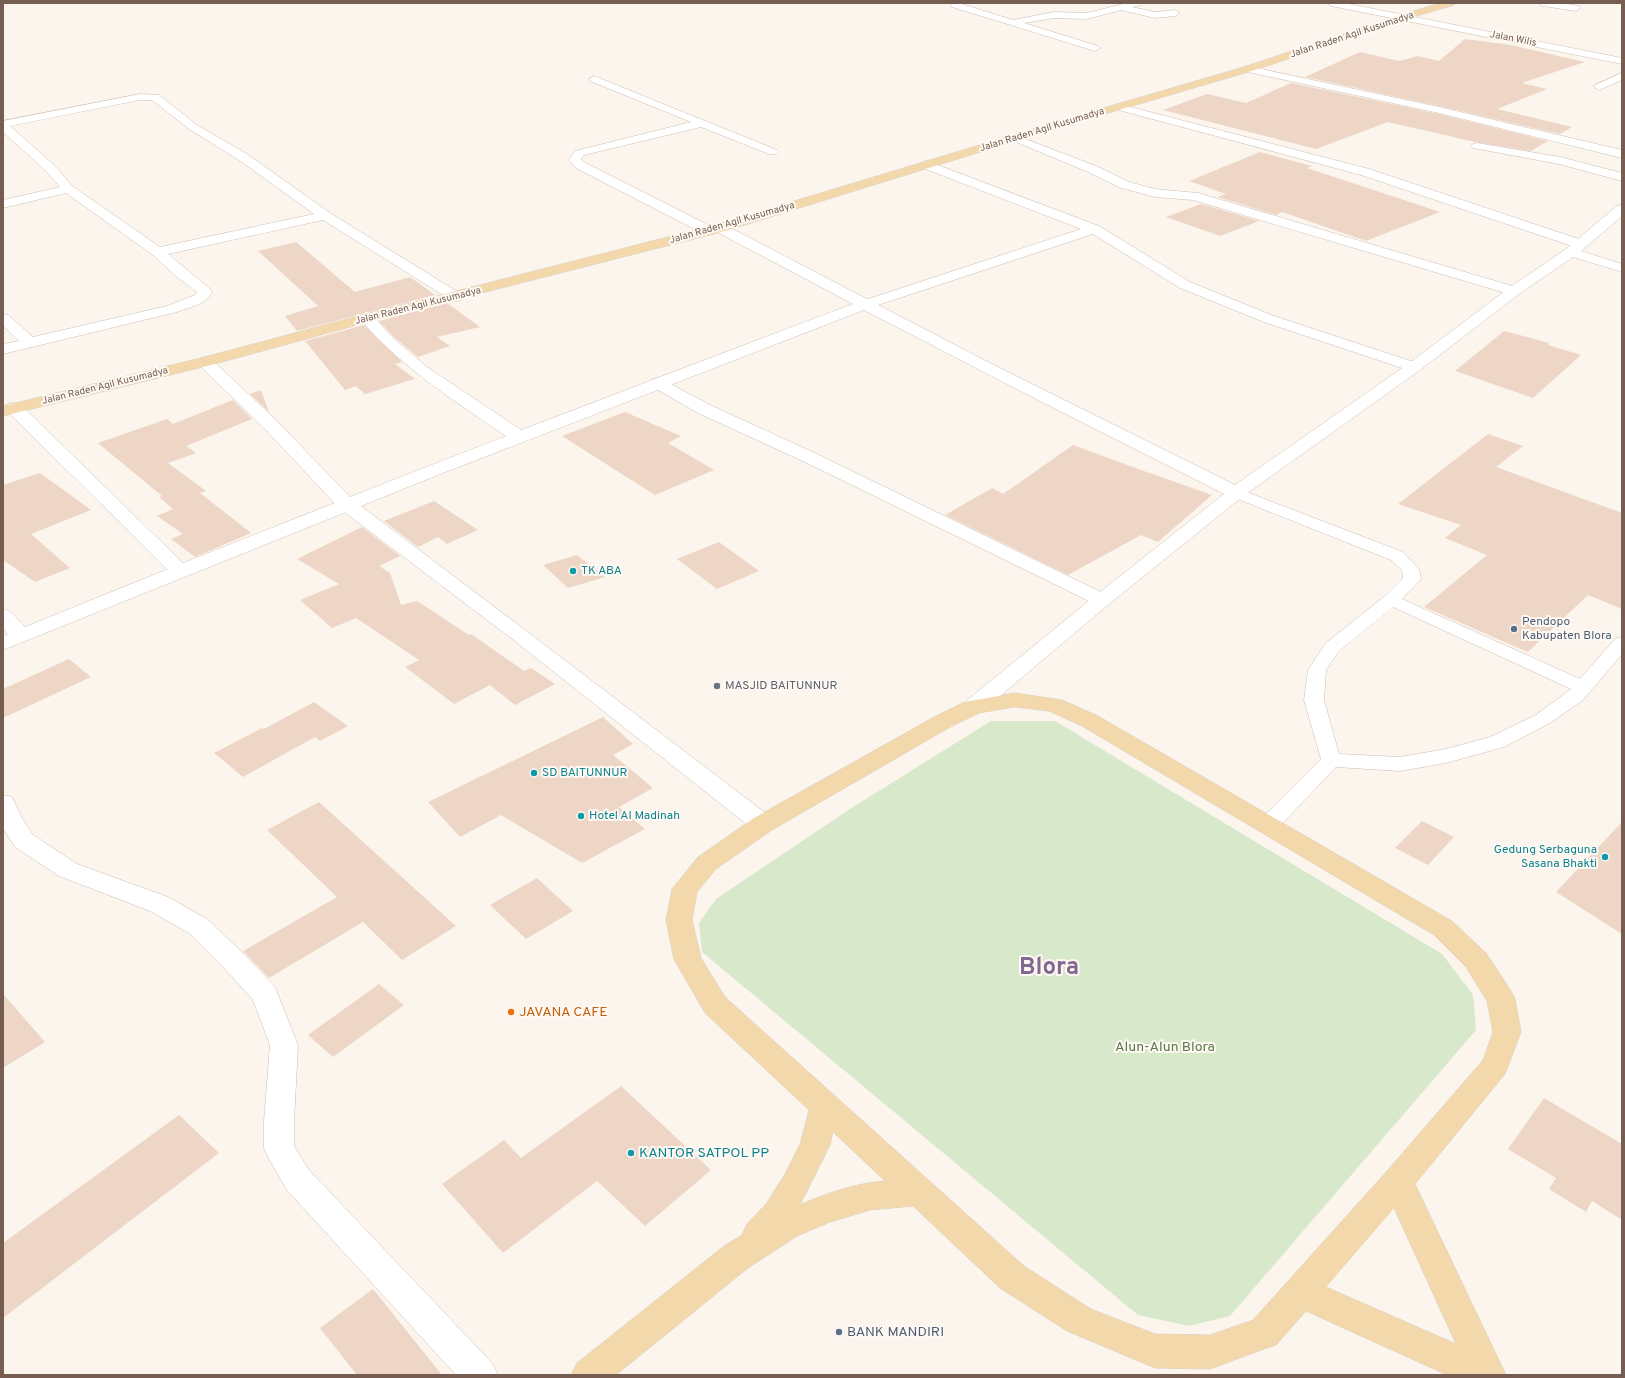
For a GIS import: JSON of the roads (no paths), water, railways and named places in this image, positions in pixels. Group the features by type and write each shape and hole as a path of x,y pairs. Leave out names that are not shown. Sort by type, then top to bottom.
{"main road":[{"name":"Jalan Raden Agil Kusumadya","path":"8,410 205,362 367,318 456,297 714,230 1247,69 1403,17 1451,3"},
{"path":"1015,700 1054,705 1090,721 1443,928 1476,960 1500,999 1506,1032 1495,1066 1398,1181 1264,1333 1210,1352 1155,1351 1080,1320 1012,1277 715,1005 688,959 679,920 685,889 707,863 763,824 944,721 973,707 1015,700"},
{"path":"736,1257 777,1214 796,1184 815,1145 825,1106"},
{"path":"1398,1181 1487,1375"},
{"path":"589,1375 736,1257 786,1226 825,1209 870,1196 918,1192"},
{"path":"1301,1292 1487,1375"}],"street":[{"path":"958,3 954,5 1095,48"},
{"path":"1013,23 1054,15 1087,16 1138,3"},
{"name":"Jalan Wilis","path":"1331,3 1622,61"},
{"path":"1543,3 1576,8"},
{"path":"1123,8 1155,15 1175,13"},
{"path":"1247,69 1439,110 1622,154"},
{"path":"1599,87 1622,76"},
{"path":"594,79 773,152"},
{"path":"3,125 140,97 155,97 193,127 243,157 325,216 456,297"},
{"path":"1119,107 1365,172 1575,248 1622,268"},
{"path":"702,123 579,153 575,160 580,166 714,230 1115,434 1236,493"},
{"path":"3,125 50,169 68,189 158,252 182,274 203,289 205,293 200,298 172,309 3,349"},
{"path":"635,127 655,134"},
{"path":"1015,138 1092,169 1125,185 1155,193 1194,196 1514,291"},
{"path":"573,143 591,150"},
{"path":"1477,146 1560,161 1622,177"},
{"path":"927,165 1094,229 1185,285 1269,319 1414,367"},
{"path":"3,204 68,189"},
{"path":"973,707 1102,600 1236,493 1414,367 1514,291 1575,248 1622,209"},
{"path":"158,252 325,216"},
{"path":"3,615 12,640 179,570 518,436 657,383 864,305 1094,229"},
{"path":"3,318 29,342"},
{"path":"367,318 391,345 410,361 442,385 518,436"},
{"path":"205,362 273,427 346,504 518,634 763,824"},
{"path":"657,383 704,409 813,459 1102,600"},
{"path":"8,410 179,570"},
{"path":"3,803 10,819 24,841 68,870 160,904 198,926 235,962 265,995 284,1046 279,1122 279,1148 298,1180 480,1375"}],"lane":[{"path":"1236,493 1397,556 1410,569 1412,579 1391,600 1332,647 1317,670 1314,700 1331,760"},
{"path":"1391,600 1582,687"},
{"path":"1268,825 1331,760 1400,764 1446,756 1497,742 1543,719 1576,696 1582,687 1622,642"}],"place":[{"name":"TK ABA","path":"573,571"},
{"name":"Pendopo Kabupaten Blora","path":"1514,629"},
{"name":"MASJID BAITUNNUR","path":"717,686"},
{"name":"SD BAITUNNUR","path":"534,773"},
{"name":"Hotel Al Madinah","path":"581,816"},
{"name":"Gedung Serbaguna Sasana Bhakti","path":"1605,857"},
{"name":"JAVANA CAFE","path":"511,1012"},
{"name":"KANTOR SATPOL PP","path":"631,1153"},
{"name":"BANK MANDIRI","path":"839,1332"}],"district":[{"name":"Blora","path":"1049,968"}],"park label":[{"name":"Alun-Alun Blora","path":"1165,1047"}]}
